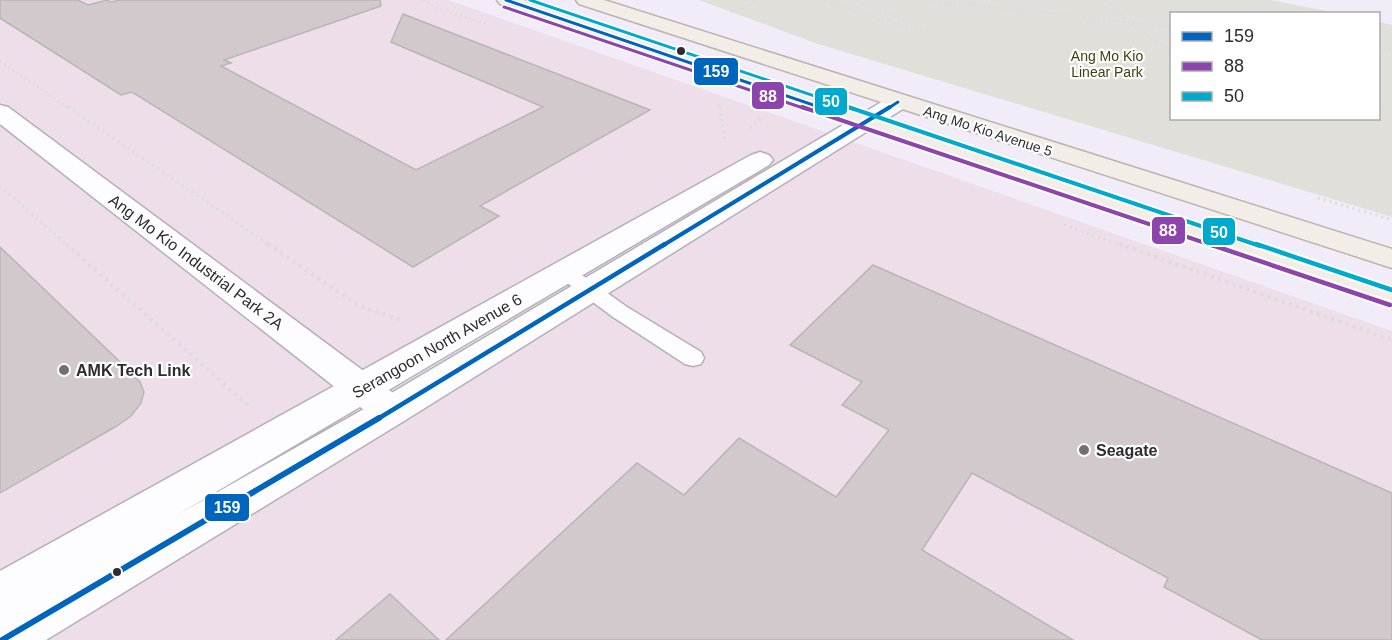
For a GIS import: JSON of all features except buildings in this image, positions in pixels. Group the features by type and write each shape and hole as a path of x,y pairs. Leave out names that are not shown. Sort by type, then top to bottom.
{"main road":[{"name":"Ang Mo Kio Avenue 5","path":"506,0 1392,298"},
{"name":"Ang Mo Kio Avenue 5","path":"585,0 1392,259"}],"street":[{"name":"Serangoon North Avenue 6","path":"853,118 872,94"},
{"name":"Serangoon North Avenue 6","path":"2,640 377,400 853,118 898,102"},
{"name":"Ang Mo Kio Industrial Park 2A","path":"0,112 377,400"},
{"name":"Serangoon North Avenue 6","path":"0,596 377,400"}],"lane":[{"path":"577,280 620,312 693,358"}],"path":[{"path":"746,0 757,2"},
{"path":"820,0 918,31 929,30 856,0"},
{"path":"924,0 1170,27"},
{"path":"1106,0 1130,24 1170,51"},
{"path":"731,12 757,2"},
{"path":"0,61 359,306 402,320"},
{"path":"718,99 726,148"},
{"path":"0,186 254,411"},
{"path":"1055,221 1392,340"}],"shaded area":[{"path":"0,0 448,0 1392,331 1392,640 0,640"}],"green space":[{"name":"Ang Mo Kio Linear Park","path":"699,0 1270,0 1331,12 1170,12 1170,120 1380,120 1380,22 1392,25 1392,217 815,43"}],"transit line":[{"name":"159","path":"506,0 841,114"},
{"name":"50","path":"530,0 1392,290"},
{"name":"88","path":"504,7 1390,305"},
{"name":"159","path":"2,640 391,411 898,102"}],"place":[{"name":"AMK Tech Link","path":"64,370"},
{"name":"Seagate","path":"1084,450"}]}
